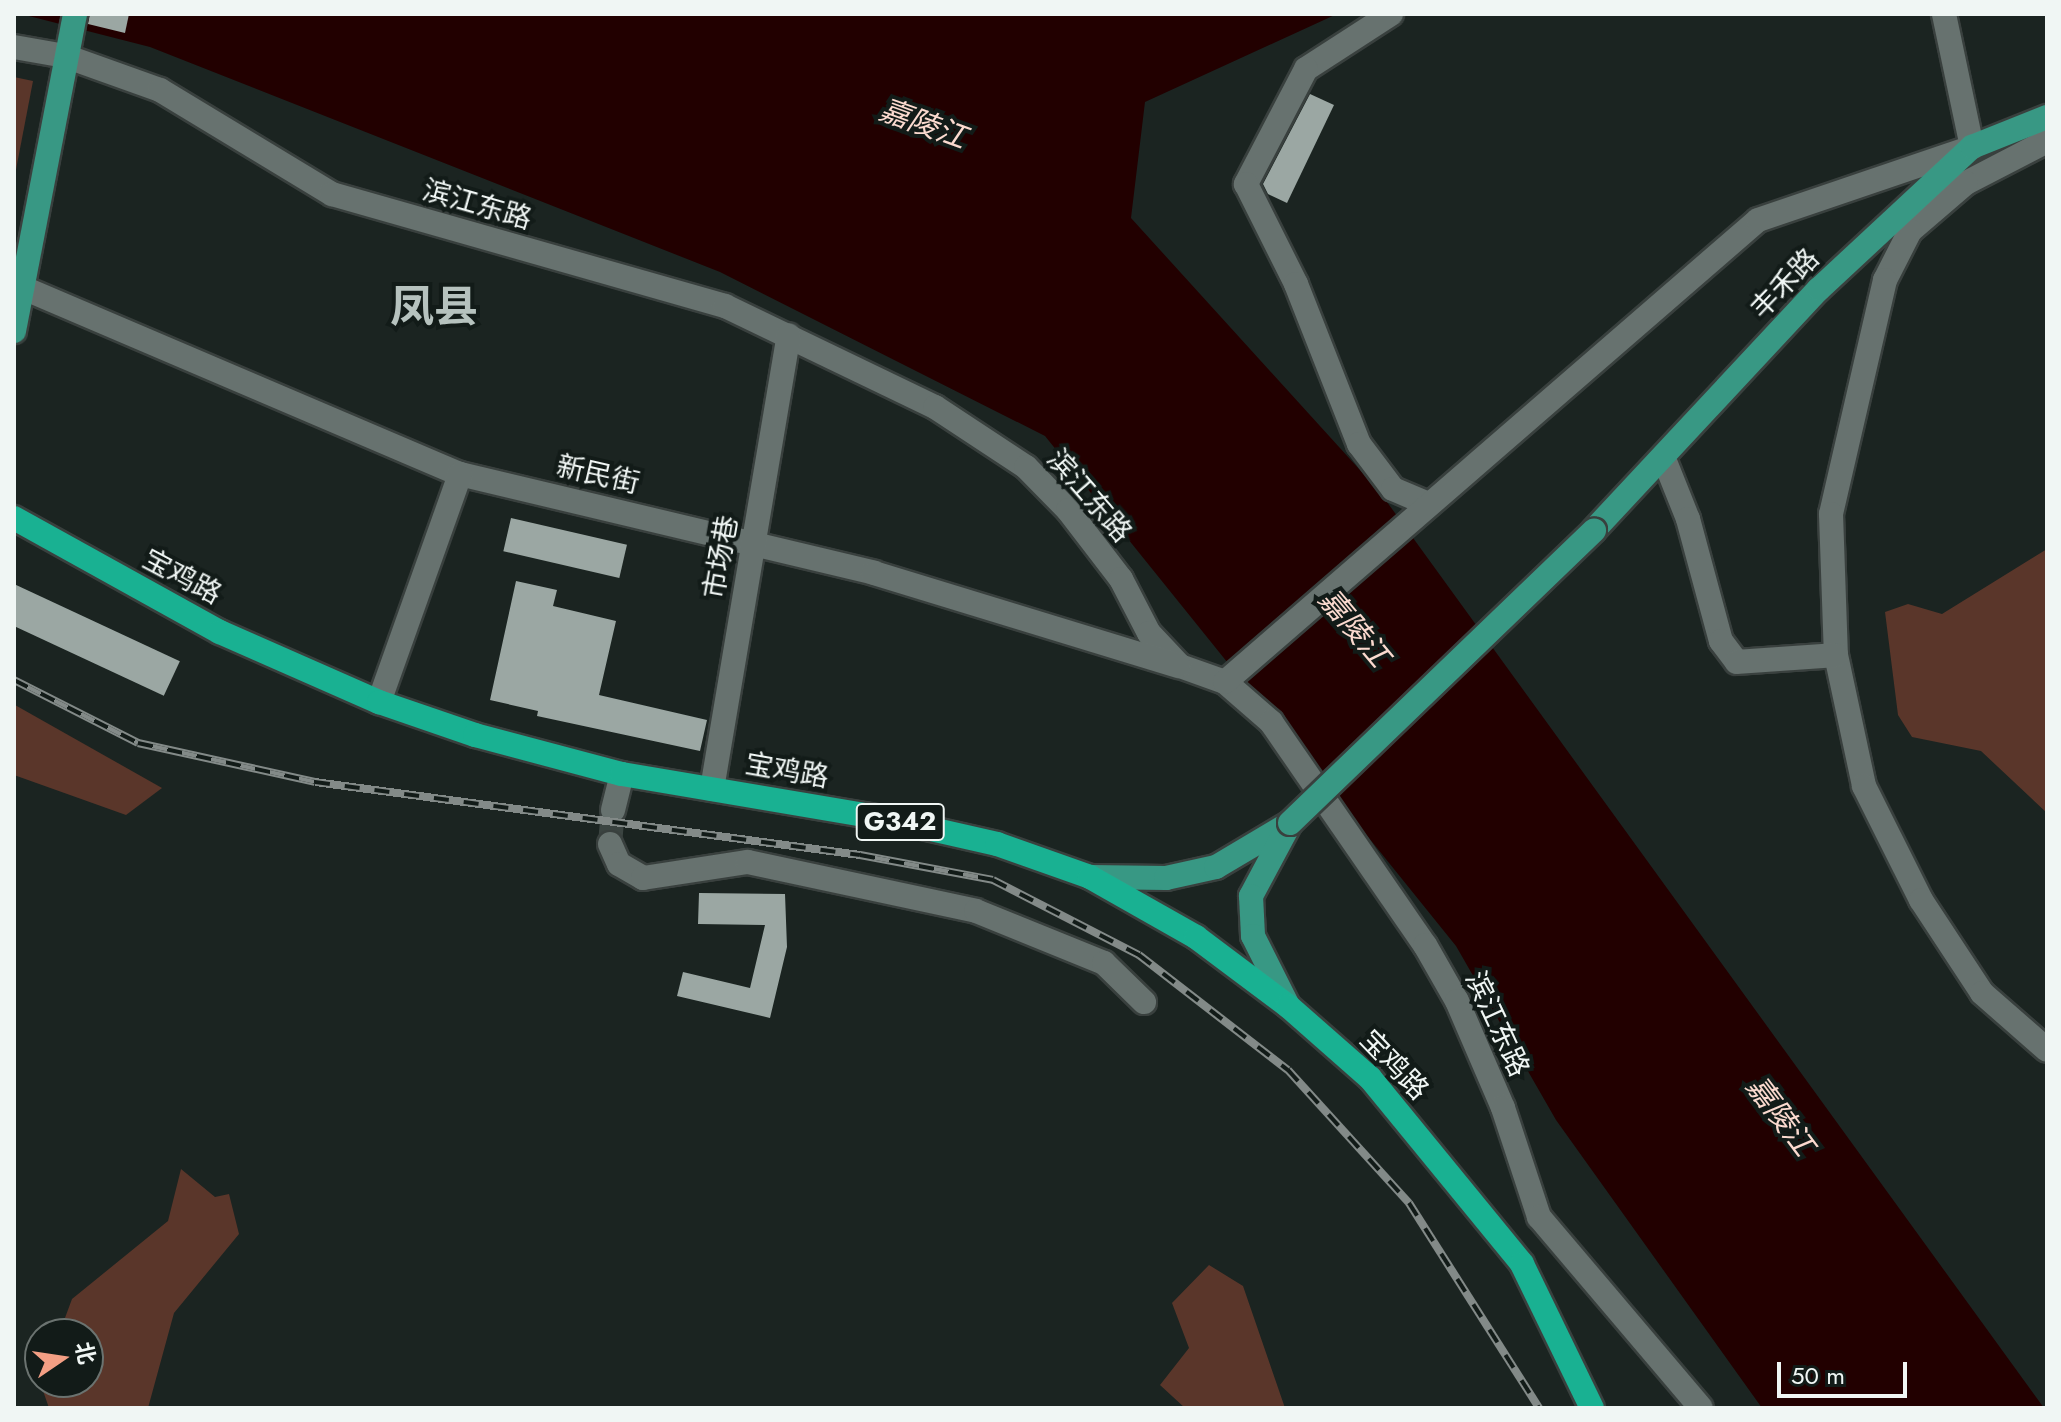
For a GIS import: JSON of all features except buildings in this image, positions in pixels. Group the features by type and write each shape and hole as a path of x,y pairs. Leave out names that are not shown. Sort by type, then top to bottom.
{"highway":[{"name":"宝鸡路","path":"14,518 220,632 379,702 475,735 622,774 997,844 1090,877 1196,937 1288,1006 1370,1078 1522,1264 1592,1408"}],"main road":[{"path":"14,331 74,18"},
{"name":"丰禾路","path":"1290,823 1594,530 1664,459 1819,289 1972,147 2047,117"},
{"path":"1090,877 1166,878 1216,867 1290,823"},
{"path":"1288,1006 1253,936 1251,896 1290,823"}],"street":[{"path":"1391,14 1306,69 1246,184 1296,284 1359,444 1393,489 1423,509"},
{"path":"1232,677 1758,220 1972,147 1944,14"},
{"name":"滨江东路","path":"14,47 65,56 160,90 332,194 725,306 935,407 1026,467 1068,510 1121,579 1149,633 1180,666 1232,677 1271,722 1425,945 1457,1001 1503,1108 1539,1217 1701,1408"},
{"path":"2047,141 1955,192 1910,231 1885,280 1831,514 1836,655 1864,786 1921,900 1982,993 2047,1050"},
{"name":"新民街","path":"21,287 460,474 874,573 1180,666"},
{"name":"市场巷","path":"712,789 789,335"},
{"path":"1664,459 1688,519 1721,641 1737,662 1836,655"},
{"path":"379,702 460,474"},
{"path":"613,810 622,774"},
{"path":"610,844 619,864 643,878 748,862 976,911 1104,963 1144,1002"}],"shaded area":[{"path":"14,77 33,81 14,180"},
{"path":"2047,549 2047,813 1981,751 1912,737 1898,715 1885,612 1908,604 1942,614"},
{"path":"14,705 162,788 126,815 14,775"},
{"path":"181,1169 215,1197 229,1194 239,1234 174,1313 148,1408 49,1408 46,1398 104,1398 104,1318 65,1318 72,1299 168,1221"},
{"path":"1209,1265 1243,1286 1285,1408 1185,1408 1160,1385 1189,1348 1172,1303"}],"water":[{"name":"嘉陵江","path":"21,14 1337,14 1145,102 1131,218 1379,491 2044,1408 1762,1408 1556,1120 1456,946 1045,436 720,272 150,47"}],"tunnel":[{"path":"610,844 613,810"}],"railway":[{"path":"14,680 138,743 315,782 860,855 993,880 1139,955 1288,1070 1409,1203 1539,1408"}],"district":[{"name":"凤县","path":"434,307"}]}
